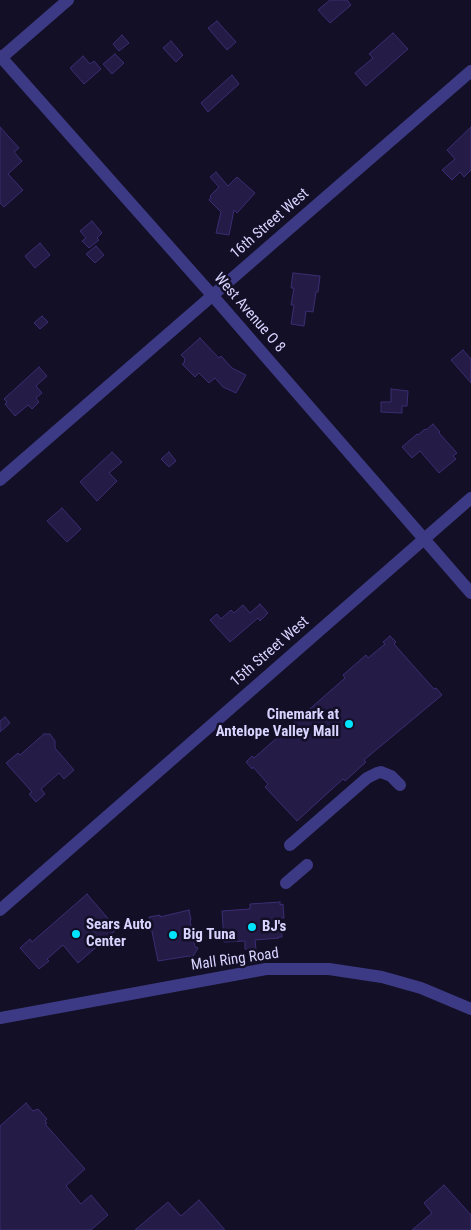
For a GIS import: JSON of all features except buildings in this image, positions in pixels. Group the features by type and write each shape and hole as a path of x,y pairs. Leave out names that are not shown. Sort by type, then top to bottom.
{"street":[{"path":"1,57 68,0"},
{"name":"West Avenue O 8","path":"1,57 212,295 471,593"},
{"name":"16th Street West","path":"0,480 471,71"},
{"name":"15th Street West","path":"0,910 471,498"},
{"path":"290,845 376,772 391,776 400,785"},
{"path":"286,883 307,865"},
{"name":"Mall Ring Road","path":"4,1017 258,970 274,969 329,969 382,977 421,988 471,1009"},
{"path":"0,1006 4,1017"}],"place":[{"name":"Cinemark at Antelope Valley Mall","path":"349,724"},
{"name":"BJ's","path":"252,927"},
{"name":"Sears Auto Center","path":"76,934"},
{"name":"Big Tuna","path":"173,935"}]}
